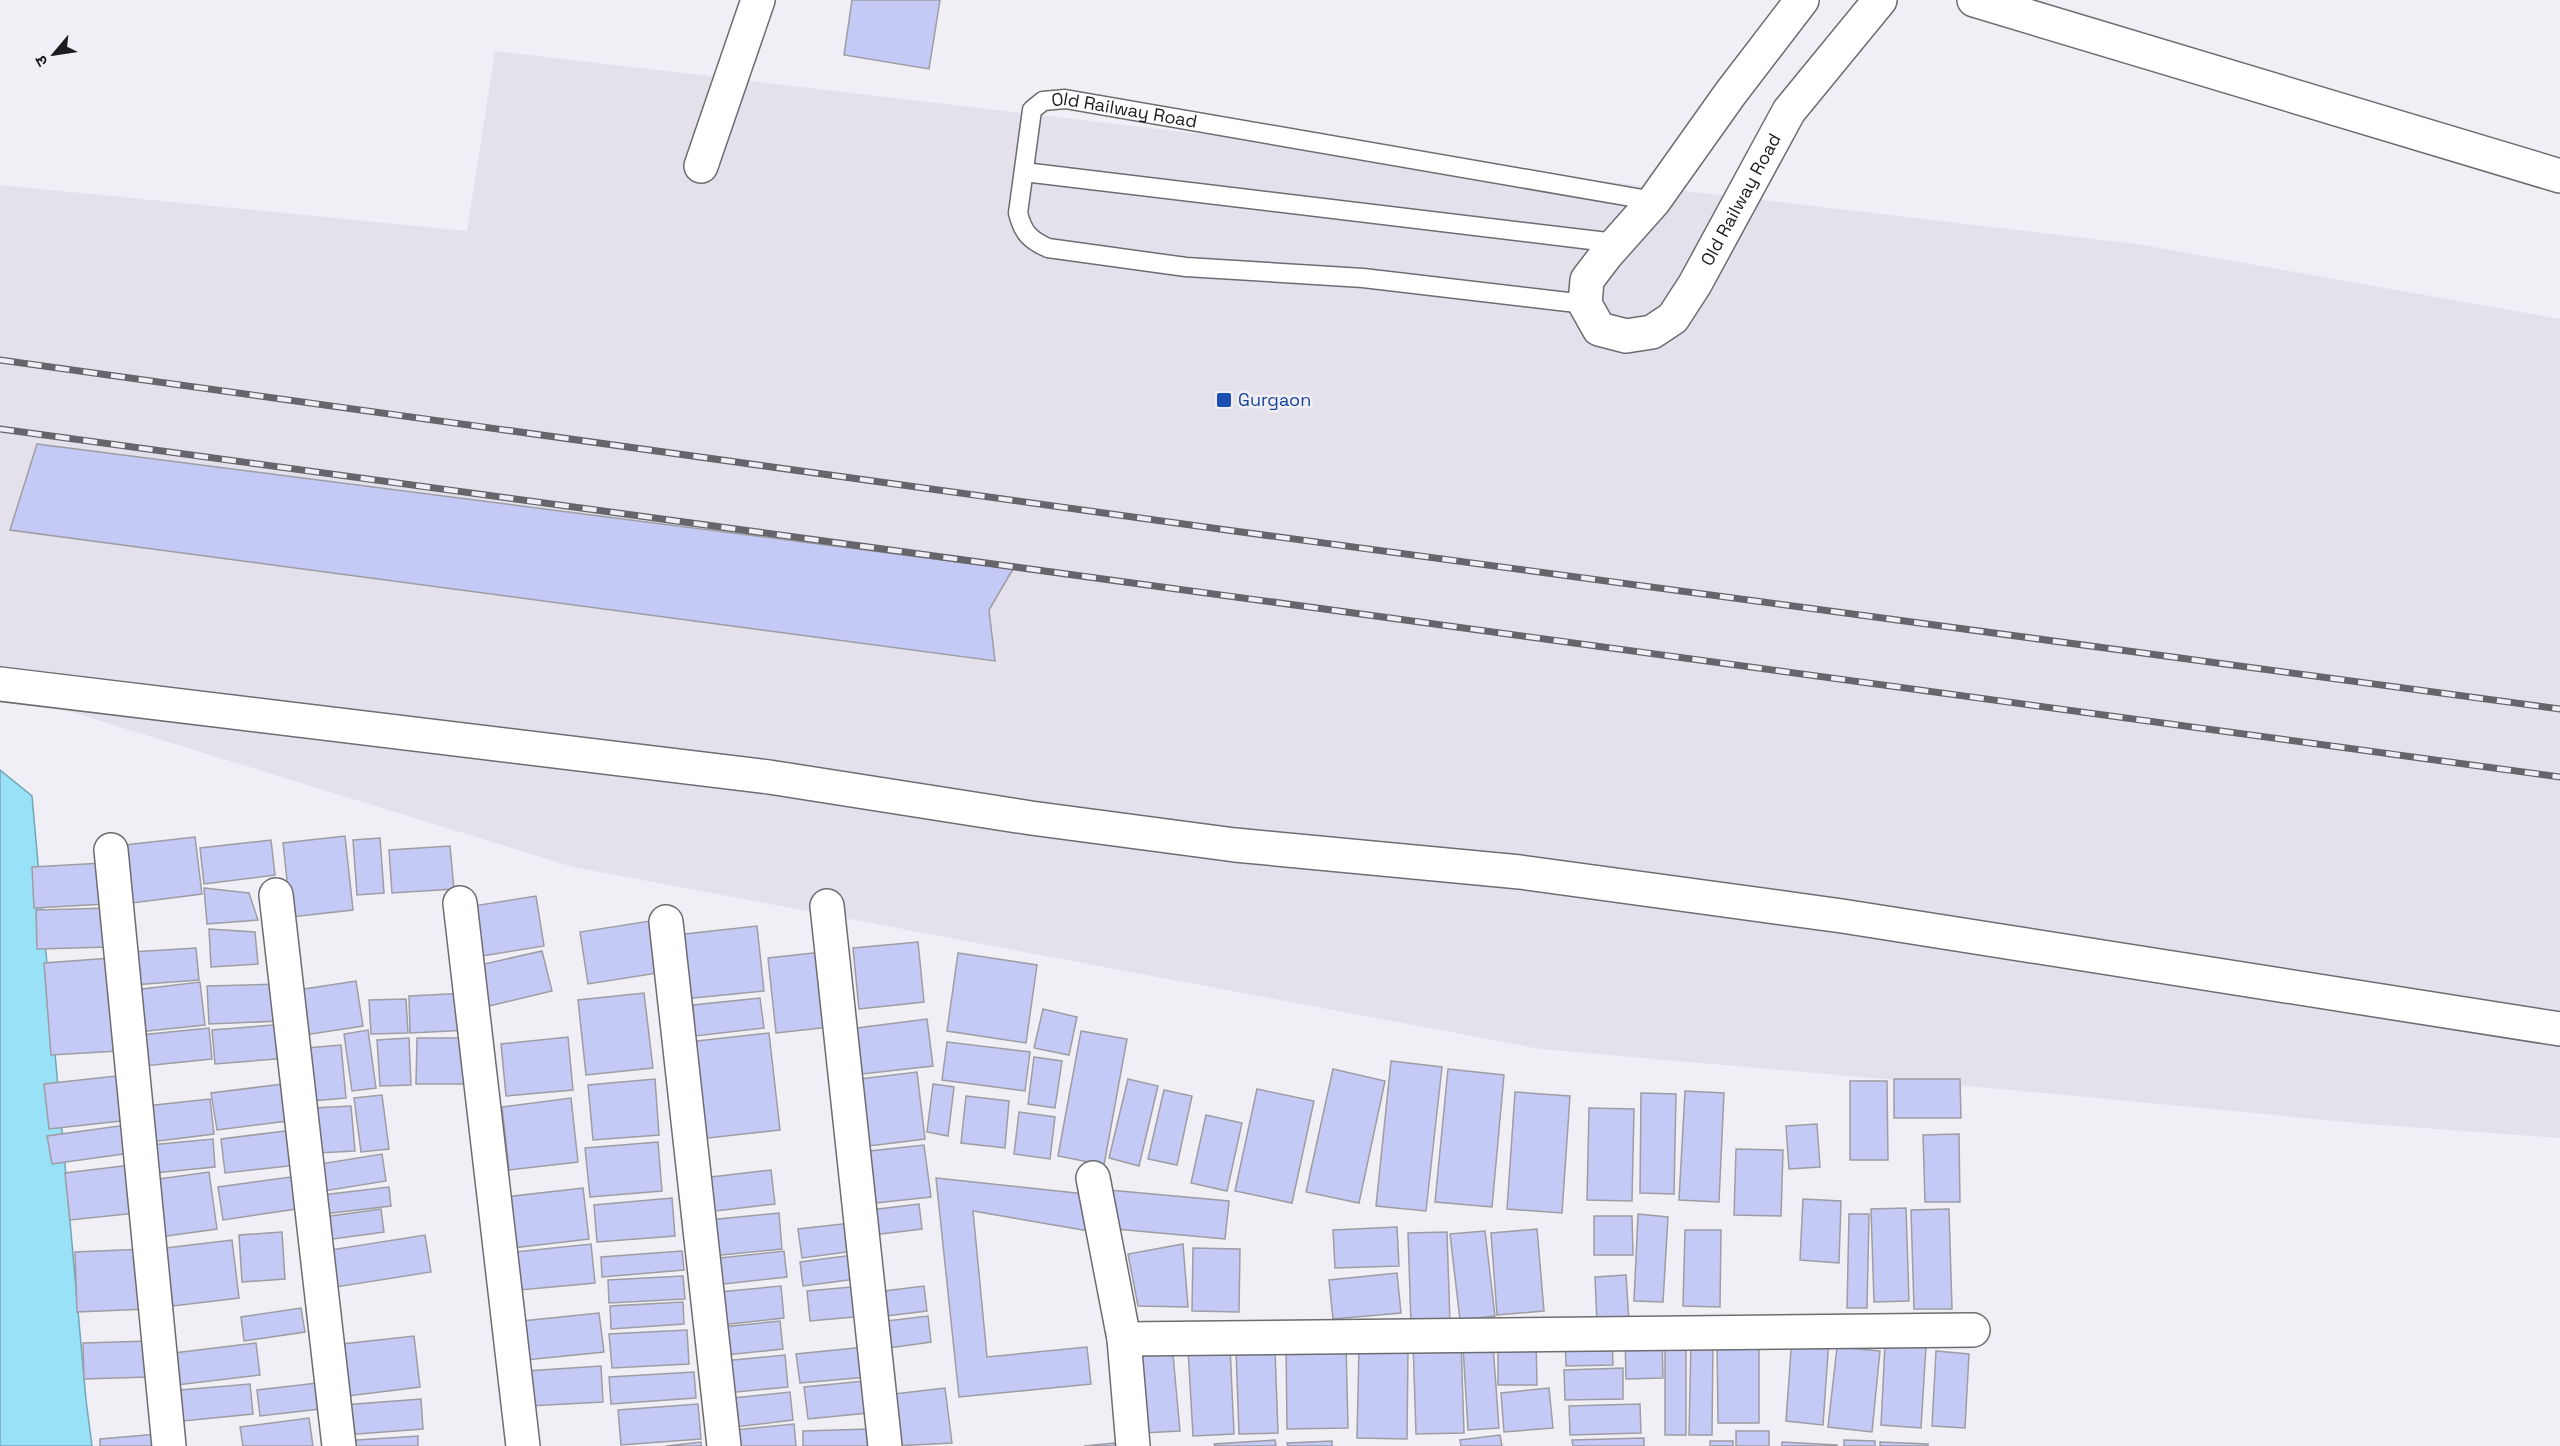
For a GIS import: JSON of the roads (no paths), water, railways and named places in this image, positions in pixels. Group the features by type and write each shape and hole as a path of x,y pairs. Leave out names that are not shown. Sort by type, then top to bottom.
{"street":[{"path":"701,166 758,0"},
{"path":"1585,304 1587,280 1616,243 1654,201 1730,94 1803,0"},
{"name":"Old Railway Road","path":"1585,304 1599,329 1626,336 1652,332 1673,318 1695,284 1789,111 1881,0"},
{"path":"1974,0 2560,176"},
{"path":"0,684 769,777 1030,818 1223,844 1532,873 1842,916 2560,1029"},
{"path":"111,850 169,1446"},
{"path":"276,895 339,1446"},
{"path":"460,903 523,1446"},
{"path":"827,906 885,1446"},
{"path":"666,922 724,1446"},
{"path":"1093,1178 1124,1339 1133,1446"},
{"path":"1124,1339 1973,1330"}],"lane":[{"name":"Old Railway Road","path":"1585,304 1363,278 1186,267 1048,248 1031,241 1022,229 1018,213 1032,110 1042,102 1065,99 1654,201"},
{"path":"1024,172 1616,243"}],"water":[{"path":"0,770 32,796 92,1446 0,1446"}],"railway":[{"path":"0,360 1234,531 2560,709"},
{"path":"0,429 2560,777"}],"place":[{"name":"Gurgaon","path":"1224,400"}]}
